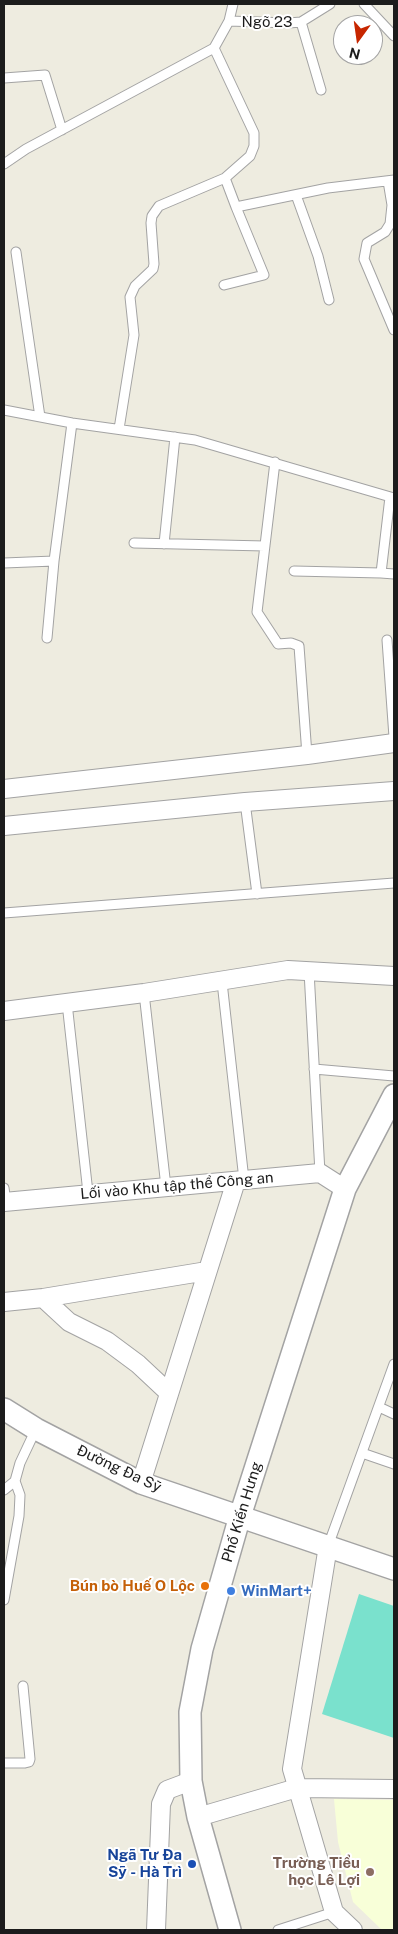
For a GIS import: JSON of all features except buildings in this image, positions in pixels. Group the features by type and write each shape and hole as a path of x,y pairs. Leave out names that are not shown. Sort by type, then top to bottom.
{"street":[{"path":"4,789 308,755 394,743"},
{"path":"4,826 245,802 394,791"},
{"path":"4,1010 144,994 288,970 394,976"},
{"name":"Phố Kiến Hưng","path":"230,1930 198,1816 191,1781 190,1712 202,1649 240,1516 345,1189 394,1095"},
{"path":"320,1173 345,1189"},
{"name":"Lối vào Khu tập thể Công an","path":"4,1197 88,1193 320,1173"},
{"path":"140,1483 207,1271 240,1180"},
{"path":"4,1302 44,1298 207,1271"},
{"path":"44,1298 69,1322 107,1341 138,1364 169,1393"},
{"name":"Đường Đa Sỹ","path":"4,1408 36,1429 140,1483 394,1569"},
{"path":"328,1546 292,1769 334,1912 353,1930"},
{"path":"156,1930 161,1804 167,1790 191,1781"},
{"path":"198,1816 297,1788 394,1789"}],"lane":[{"path":"4,164 26,149 214,48 229,21 233,4"},
{"name":"Ngõ 23","path":"229,21 288,24 301,22 330,4"},
{"path":"370,6 394,36"},
{"path":"301,22 322,90"},
{"path":"119,429 134,335 130,297 136,286 151,272 154,264 152,216 159,206 225,178 250,156 254,146 254,133 214,48"},
{"path":"4,78 45,75 62,130"},
{"path":"224,285 264,275 225,178"},
{"path":"236,207 328,188 391,181 392,205 390,224 385,232 367,243 364,259 394,330"},
{"path":"296,195 318,256 330,300"},
{"path":"16,252 40,417"},
{"path":"4,410 195,440 392,497 381,573"},
{"path":"47,638 54,561 72,422"},
{"path":"164,544 175,437"},
{"path":"275,462 257,612 278,644 291,642 299,646 308,755"},
{"path":"134,543 265,546"},
{"path":"4,563 54,561"},
{"path":"294,571 394,574"},
{"path":"387,640 394,737"},
{"path":"245,802 257,894"},
{"path":"4,913 394,883"},
{"path":"309,971 320,1173"},
{"path":"222,982 240,1180"},
{"path":"144,994 166,1187"},
{"path":"68,1003 88,1193"},
{"path":"314,1069 394,1076"},
{"path":"328,1546 394,1364"},
{"path":"379,1407 394,1414"},
{"path":"4,1600 19,1516 20,1495 15,1482 20,1463 36,1429"},
{"path":"362,1453 394,1464"},
{"path":"4,1490 15,1482"},
{"path":"4,1763 25,1763 30,1759 24,1686"},
{"path":"278,1930 334,1912"}],"shaded area":[{"path":"359,1594 394,1606 394,1738 322,1714"},
{"name":"Trường Tiểu học Lê Lợi","path":"334,1799 394,1800 394,1930 382,1930 353,1902 338,1842"}],"place":[{"name":"Bún bò Huế O Lộc","path":"205,1586"},
{"name":"WinMart+","path":"231,1591"},
{"name":"Ngã Tư Đa Sỹ - Hà Trì","path":"192,1864"},
{"name":"Trường Tiểu học Lê Lợi","path":"370,1872"}]}
